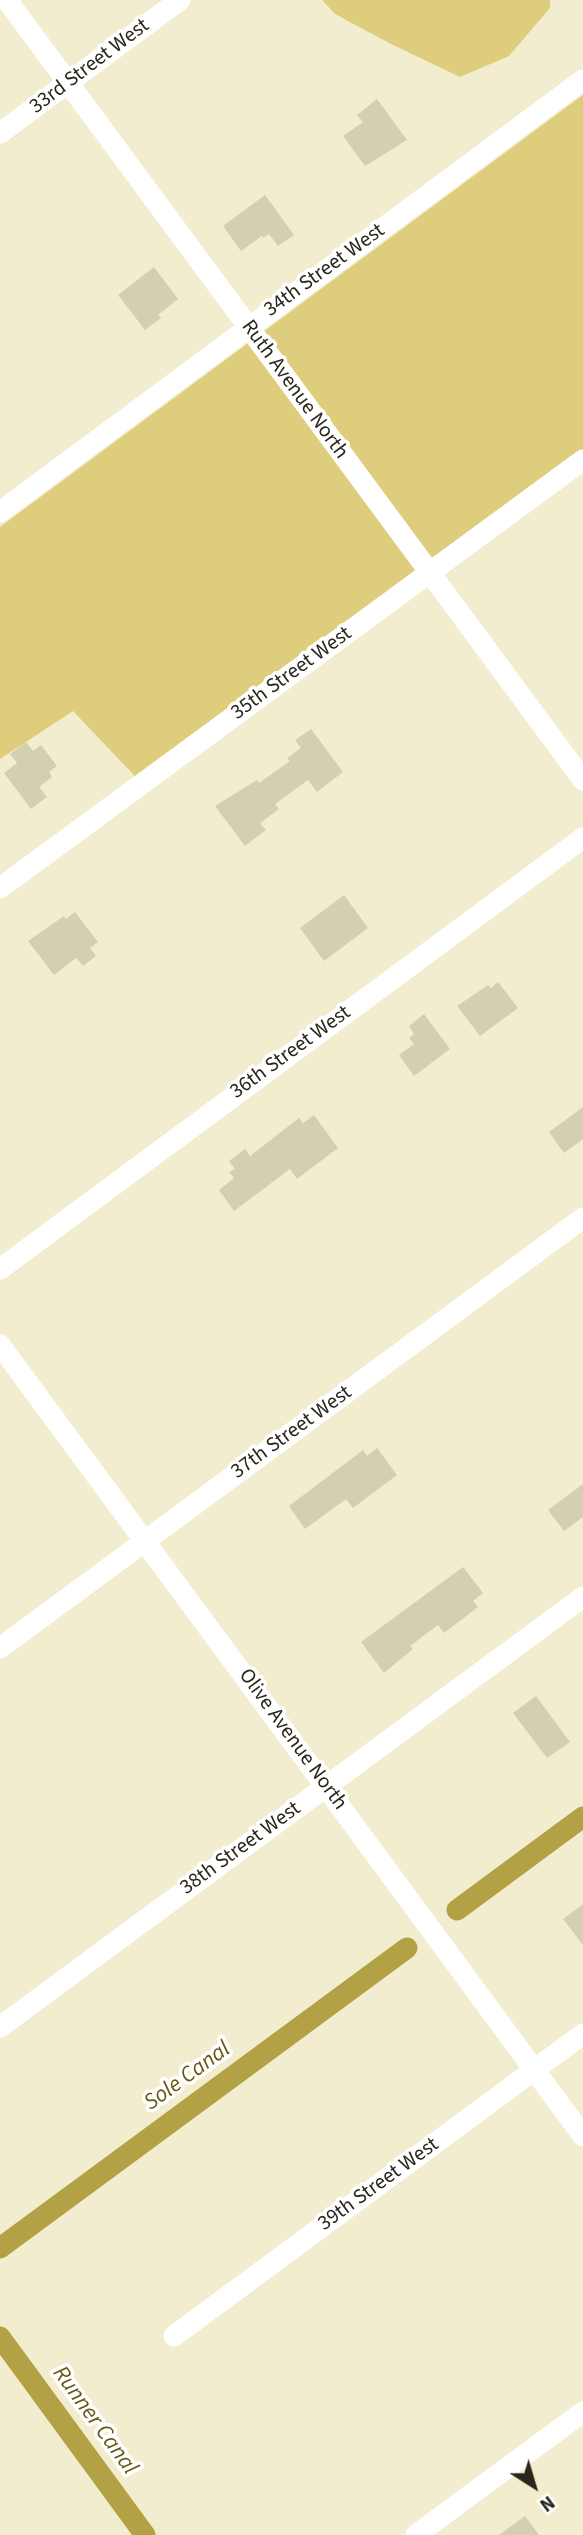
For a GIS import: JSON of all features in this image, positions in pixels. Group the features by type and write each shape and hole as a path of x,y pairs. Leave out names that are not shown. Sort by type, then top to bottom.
{"street":[{"name":"Ruth Avenue North","path":"6,0 583,780"},
{"name":"33rd Street West","path":"0,133 180,0"},
{"name":"34th Street West","path":"0,512 583,80"},
{"name":"35th Street West","path":"0,888 583,460"},
{"name":"36th Street West","path":"0,1269 583,838"},
{"name":"37th Street West","path":"0,1648 583,1217"},
{"name":"Olive Avenue North","path":"0,1345 583,2136"},
{"name":"38th Street West","path":"0,2027 583,1597"},
{"name":"39th Street West","path":"174,2336 583,2034"},
{"path":"416,2535 583,2412"}],"shaded area":[{"path":"322,0 550,0 550,8 509,56 460,77 335,14"},
{"path":"583,95 583,460 149,791 73,711 0,759 0,527"}],"building":[{"path":"377,99 407,140 365,166 343,136 363,122 357,115"},
{"path":"265,195 294,235 278,246 269,234 263,238 262,236 241,251 223,226"},
{"path":"154,267 178,299 158,315 161,318 145,330 118,295"},
{"path":"311,729 343,772 317,792 308,780 275,804 279,809 260,823 266,830 245,846 215,806 257,780 259,783 290,761 287,758 301,748 295,740"},
{"path":"26,742 33,751 41,745 57,766 49,772 52,777 39,787 47,797 31,809 4,773 17,763 10,754"},
{"path":"344,895 368,928 324,961 300,928"},
{"path":"75,912 98,942 90,948 96,956 83,966 76,958 54,975 28,941 64,916 66,919"},
{"path":"498,982 518,1008 480,1036 457,1006 488,985 491,988"},
{"path":"424,1014 450,1049 414,1076 399,1055 414,1044 409,1038 414,1034 409,1026"},
{"path":"583,1107 583,1139 564,1153 549,1132"},
{"path":"314,1115 338,1148 297,1179 290,1169 234,1211 219,1190 234,1178 229,1172 235,1169 229,1161 245,1149 250,1156 299,1118 303,1123"},
{"path":"377,1448 397,1475 353,1508 346,1499 305,1529 289,1506 363,1450 367,1456"},
{"path":"583,1484 583,1517 564,1531 548,1510"},
{"path":"463,1567 483,1593 473,1601 478,1607 444,1633 438,1625 410,1646 413,1649 384,1673 361,1642"},
{"path":"536,1696 570,1742 547,1758 513,1713"},
{"path":"583,1904 583,1945 563,1919"},
{"path":"525,2516 539,2535 499,2535"}],"waterway":[{"name":"Sole Canal","path":"457,1910 583,1817"},
{"name":"Sole Canal","path":"0,2248 407,1948"},
{"name":"Runner Canal","path":"0,2337 145,2535"}]}
